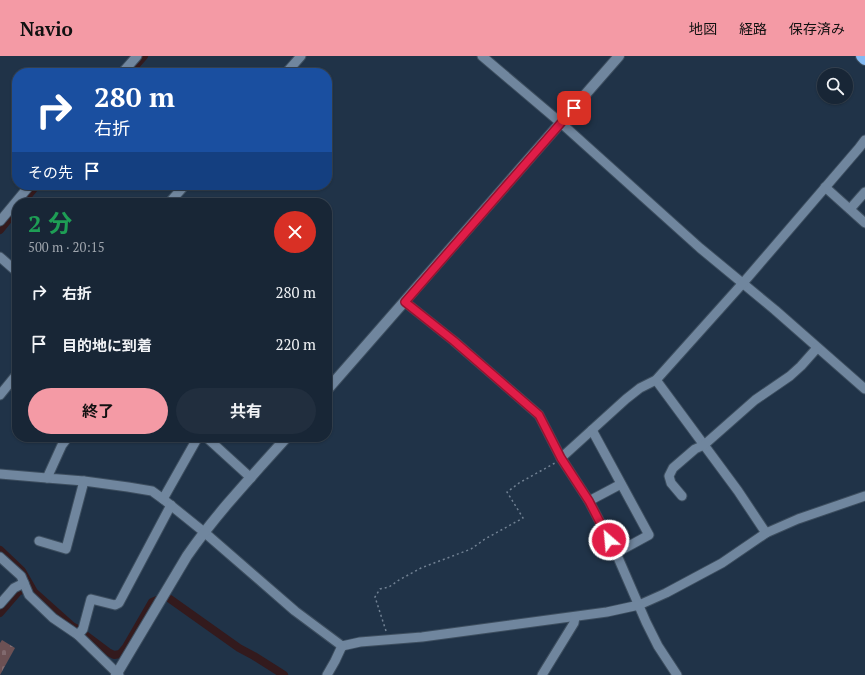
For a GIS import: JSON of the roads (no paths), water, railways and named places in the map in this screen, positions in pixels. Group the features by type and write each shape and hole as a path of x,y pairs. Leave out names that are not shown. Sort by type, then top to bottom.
{"highway":[{"path":"862,56 865,59"}],"street":[{"path":"126,68 137,56"},
{"path":"290,68 301,56"},
{"path":"482,56 561,123 695,243 775,310 865,389"},
{"path":"332,384 619,56"},
{"path":"561,458 626,399 640,388 656,380 743,283 865,140"},
{"path":"825,187 865,223"},
{"path":"19,198 26,190"},
{"path":"173,198 181,190"},
{"path":"850,209 865,192"},
{"path":"0,221 12,207"},
{"path":"0,257 12,268"},
{"path":"405,302 454,341 539,415 561,458 589,501 616,553 658,646 677,675"},
{"path":"682,496 671,483 669,476 673,468 695,449 704,445 755,400 790,376 817,348"},
{"path":"0,395 12,380"},
{"path":"656,380 738,491 766,533"},
{"path":"592,430 649,535 616,553"},
{"path":"47,478 64,442"},
{"path":"163,499 195,442"},
{"path":"211,442 251,478"},
{"path":"0,557 21,576 29,595 53,618 80,632 117,675 187,556 204,532 282,442"},
{"path":"0,474 84,481 152,492 171,505 204,532 295,611 342,646 360,642 422,637 575,617 639,605 666,594 722,563 766,533 798,519 865,496"},
{"path":"44,539 66,549 84,481"},
{"path":"589,501 622,484"},
{"path":"80,632 91,599 115,605 119,603 171,505"},
{"path":"0,604 14,588 25,587"},
{"path":"542,675 574,623 575,617"},
{"path":"327,675 336,661 342,646"}],"waterway":[{"path":"133,68 144,56"},
{"path":"26,198 33,190"},
{"path":"0,230 12,215"},
{"path":"0,550 22,571 34,592 72,626 114,655 120,654 126,647 152,602 157,600"},
{"path":"0,613 19,591 31,588"},
{"path":"170,599 239,648 284,675"}]}
